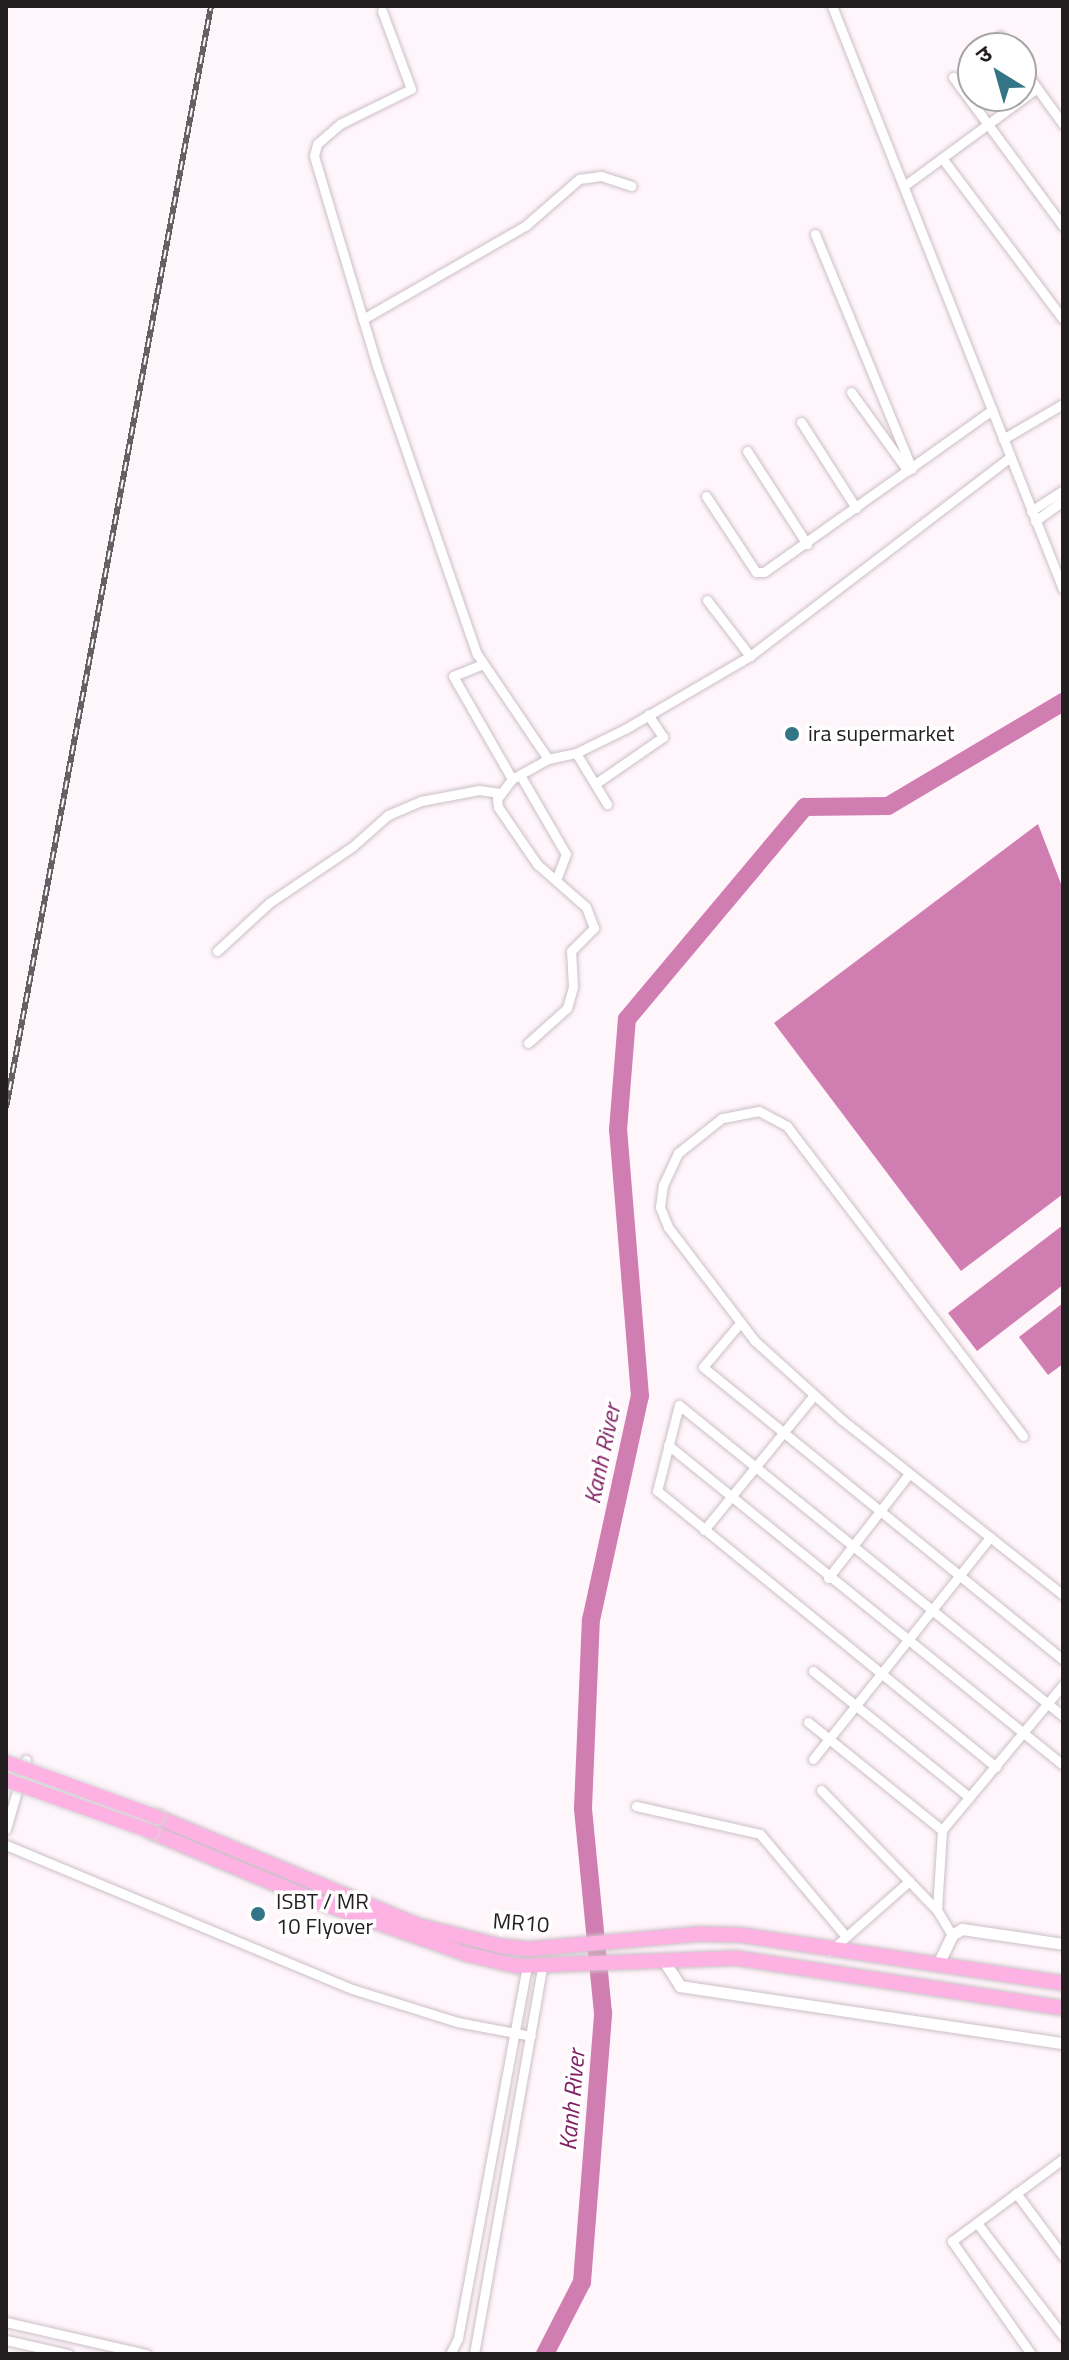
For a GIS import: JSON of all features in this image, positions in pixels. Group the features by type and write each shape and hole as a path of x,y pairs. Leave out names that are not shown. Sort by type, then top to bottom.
{"main road":[{"name":"MR10","path":"6,1762 157,1817 430,1929 500,1946 556,1948 653,1938 741,1935 830,1951 1063,1983"},
{"name":"MR10","path":"6,1780 152,1832 311,1899 466,1954 542,1967 736,1958 1063,2008"}],"street":[{"path":"832,6 1063,589"},
{"path":"382,11 411,89 340,124 317,144 314,156 427,517 483,664 548,759"},
{"path":"953,77 1063,226"},
{"path":"1037,88 1063,124"},
{"path":"904,186 1004,112"},
{"path":"942,158 1063,319"},
{"path":"363,319 525,226 579,179 601,176 631,186"},
{"path":"815,234 910,470"},
{"path":"851,392 910,470"},
{"path":"1003,439 1063,404"},
{"path":"706,496 756,572 773,569 992,410"},
{"path":"801,422 856,508"},
{"path":"747,451 807,544"},
{"path":"528,1043 567,1008 573,987 571,951 594,928 586,907 527,852 498,807 500,793 516,777 548,759 576,753 750,656 1010,457"},
{"path":"1033,516 1061,497"},
{"path":"707,600 750,656"},
{"path":"483,664 453,676 566,854 557,878"},
{"path":"595,784 663,737 648,715"},
{"path":"576,753 607,804"},
{"path":"217,951 269,903 352,847 388,815 421,801 479,790 500,793"},
{"path":"1023,1436 787,1126 759,1111 722,1118 697,1134 678,1153 663,1185 660,1207 668,1227 740,1323 814,1395 1063,1595"},
{"path":"740,1323 703,1367 1063,1660"},
{"path":"704,1530 814,1395"},
{"path":"996,1767 880,1672 748,1571 657,1491 679,1405 1063,1716"},
{"path":"668,1445 828,1578 1063,1765"},
{"path":"828,1578 878,1509 909,1474"},
{"path":"813,1759 990,1537"},
{"path":"813,1671 969,1797"},
{"path":"937,1910 942,1830 1063,1685"},
{"path":"808,1722 942,1830"},
{"path":"6,1829 26,1760"},
{"path":"821,1790 937,1910 952,1935"},
{"path":"636,1806 760,1834 844,1934"},
{"path":"6,1845 352,1989 457,2022 531,2036"},
{"path":"830,1951 844,1934 909,1881"},
{"path":"938,1964 952,1935 962,1929 1063,1944"},
{"path":"664,1961 680,1986 1063,2043"},
{"path":"450,2354 458,2338 527,1966"},
{"path":"474,2354 542,1967"},
{"path":"1031,2354 952,2241 1059,2162 1063,2174"},
{"path":"1016,2193 1063,2256"},
{"path":"977,2223 1063,2336"},
{"path":"6,2322 108,2350 146,2354"},
{"path":"6,2340 68,2354"}],"shaded area":[{"path":"1038,824 1063,889 1063,1194 961,1271 774,1023"},
{"path":"1063,1225 1063,1285 977,1351 948,1313"},
{"path":"1063,1303 1063,1364 1048,1375 1019,1337"}],"waterway":[{"name":"Kanh River","path":"545,2354 582,2282 603,2013 583,1808 591,1620 640,1396 618,1130 627,1019 805,807 888,806 1063,702"}],"railway":[{"path":"6,1108 211,6"}],"place":[{"name":"ira supermarket","path":"792,734"},
{"name":"ISBT / MR 10 Flyover","path":"258,1914"}]}
